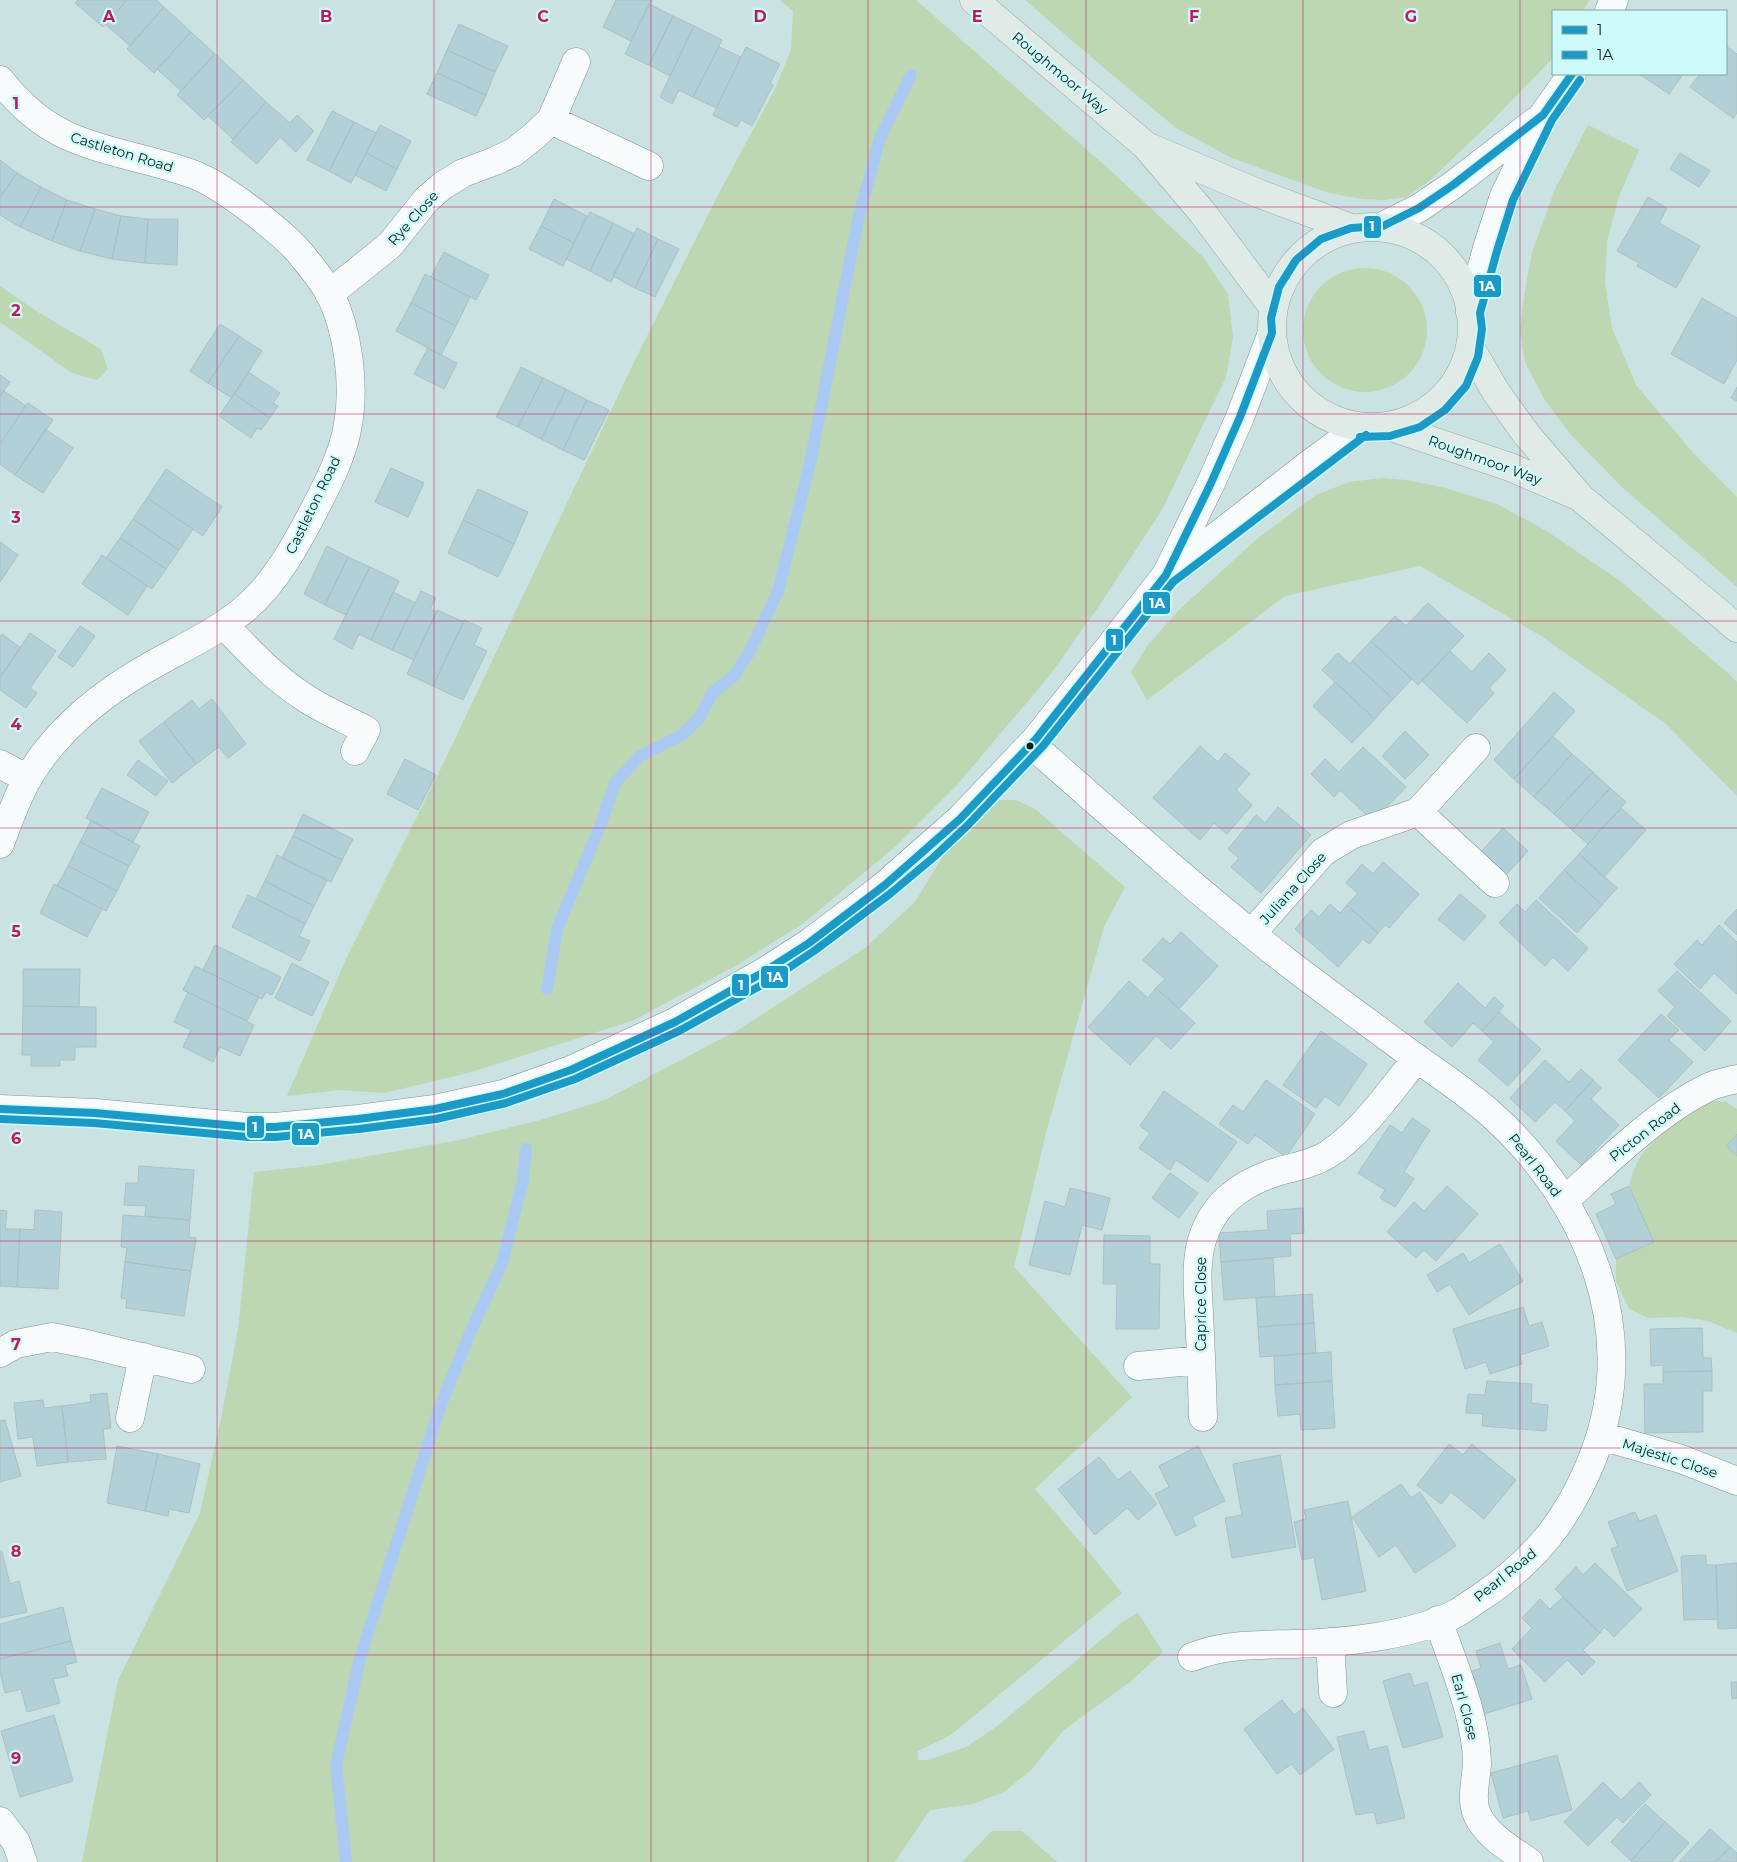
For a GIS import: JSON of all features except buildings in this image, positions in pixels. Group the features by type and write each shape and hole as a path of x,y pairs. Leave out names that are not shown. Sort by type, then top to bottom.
{"main road":[{"name":"Roughmoor Way","path":"974,0 1145,145 1202,212 1273,320"},
{"name":"Roughmoor Way","path":"1145,145 1252,190 1351,228"},
{"name":"Roughmoor Way","path":"1383,226 1414,234 1441,253 1458,274 1469,300 1472,328 1470,347 1456,381 1438,402 1415,418 1388,426 1360,427 1333,420 1306,403 1286,379 1273,349 1273,320 1279,287 1296,260 1321,239 1351,228 1383,226"},
{"name":"Roughmoor Way","path":"1470,347 1496,392 1527,435 1581,498 1737,628"},
{"name":"Roughmoor Way","path":"1388,426 1510,467 1581,498"}],"street":[{"name":"Rye Close","path":"329,294 390,245 426,200 442,186 463,174 514,152 534,136 551,120 576,62"},
{"path":"1470,312 1487,248 1504,196 1543,115 1571,75"},
{"name":"Castleton Road","path":"0,80 15,98 39,119 67,136 191,173 212,184 252,212 303,255 329,294 342,324 350,386 348,426 327,485 290,554 268,586 248,606 224,625 127,679 96,702 72,724 47,752 28,779 0,844"},
{"path":"1383,226 1419,208 1453,185 1543,115"},
{"path":"551,120 649,166"},
{"path":"0,1109 95,1113 248,1127 275,1127 435,1109 503,1094 571,1070 675,1022 756,977 809,943 885,885 960,820 1032,744 1166,575 1211,483 1240,417 1273,320"},
{"path":"1166,575 1360,427"},
{"path":"224,625 258,661 278,678 306,698 366,730 355,751"},
{"name":"Pearl Road","path":"1032,744 1288,963 1493,1115 1534,1160 1581,1228 1595,1262 1607,1307 1612,1350 1610,1400 1602,1436 1585,1479 1561,1522 1530,1558 1495,1587 1456,1613 1416,1628 1330,1642 1226,1647 1208,1650 1192,1657"},
{"name":"Juliana Close","path":"1252,934 1323,852 1351,835 1418,812 1476,748"},
{"path":"0,764 28,779"},
{"path":"1418,812 1495,883"},
{"name":"Caprice Close","path":"1203,1417 1199,1255 1206,1229 1216,1210 1225,1199 1239,1189 1259,1179 1311,1163 1328,1155 1359,1127 1417,1058"},
{"name":"Picton Road","path":"1564,1201 1626,1145 1665,1115 1712,1086 1737,1079"},
{"path":"0,1353 16,1344 52,1337 191,1369"},
{"path":"130,1418 143,1357"},
{"name":"Caprice Close","path":"1138,1366 1201,1360"},
{"name":"Majestic Close","path":"1602,1436 1681,1459 1737,1481"},
{"name":"Earl Close","path":"1438,1620 1472,1722 1476,1750 1474,1808 1479,1819 1489,1832 1529,1862"},
{"path":"1330,1642 1333,1693"},
{"path":"0,1821 16,1842 23,1862"}],"green space":[{"path":"780,0 916,0 1110,170 1203,257 1228,294 1233,337 1226,377 1162,510 1097,609 1050,675 957,785 896,846 805,922 739,964 632,1021 468,1073 384,1093 340,1090 287,1096 346,959 444,762 636,358 719,193 775,89 791,50 793,11"},
{"path":"1025,0 1590,0 1584,10 1552,10 1552,59 1490,123 1428,182 1406,197 1384,200 1363,199 1329,193 1232,158 1176,128"},
{"path":"1588,125 1639,150 1619,196 1607,241 1605,283 1612,328 1636,385 1694,454 1737,497 1737,587 1622,487 1572,436 1544,399 1525,362 1520,331 1532,252 1555,189"},
{"path":"1365,268 1389,273 1409,286 1422,306 1427,330 1422,354 1409,374 1389,387 1365,392 1341,387 1321,374 1308,354 1303,330 1308,306 1321,286 1341,273"},
{"path":"0,286 36,311 101,349 108,369 97,380 72,373 0,322"},
{"path":"1382,478 1406,480 1442,487 1497,504 1545,530 1619,580 1730,675 1737,682 1737,796 1666,724 1541,636 1420,566 1285,596 1147,700 1131,672 1147,646 1179,610 1259,537 1316,495 1349,482"},
{"path":"996,800 1016,800 1035,809 1125,887 1104,927 1046,1133 1014,1267 1132,1397 1035,1489 1122,1593 951,1735 918,1751 918,1760 928,1760 966,1747 996,1727 1125,1620 1138,1613 1163,1652 1130,1682 1064,1730 1030,1771 1004,1792 973,1804 930,1810 895,1862 82,1862 118,1680 200,1513 222,1414 238,1329 254,1172 320,1165 459,1140 540,1120 605,1100 738,1030 865,948 915,902 957,833"},
{"path":"1706,1100 1726,1102 1737,1109 1737,1134 1726,1146 1737,1156 1737,1333 1708,1321 1683,1317 1648,1318 1629,1309 1616,1281 1616,1259 1654,1242 1629,1186 1638,1160 1664,1131"},
{"path":"992,1831 1022,1831 1057,1862 962,1862"}],"waterway":[{"path":"547,989 557,929 600,826 615,783 640,756 682,735 700,717 712,693 734,676 750,651 778,591 810,463 858,220 880,138 911,75"},
{"path":"346,1862 336,1765 360,1658 440,1407 470,1333 502,1263 523,1180 526,1149"}],"transit line":[{"name":"1","path":"0,1109 95,1113 248,1127 275,1127 435,1109 503,1094 571,1070 675,1022 764,972 809,943 885,885 960,819 1036,739 1166,575 1211,483 1240,417 1272,333 1271,318 1279,287 1296,260 1321,239 1351,228 1383,226 1419,208 1453,185 1543,115 1571,75"},
{"name":"1A","path":"1360,437 1390,436 1420,427 1445,410 1466,386 1478,357 1482,329 1480,313 1513,200 1552,120 1580,80"},
{"name":"1A","path":"0,1119 94,1123 248,1137 276,1137 359,1129 436,1119 506,1103 575,1079 679,1031 769,981 814,951 891,893 934,857 967,826 1043,746 1173,582 1366,435"}]}
